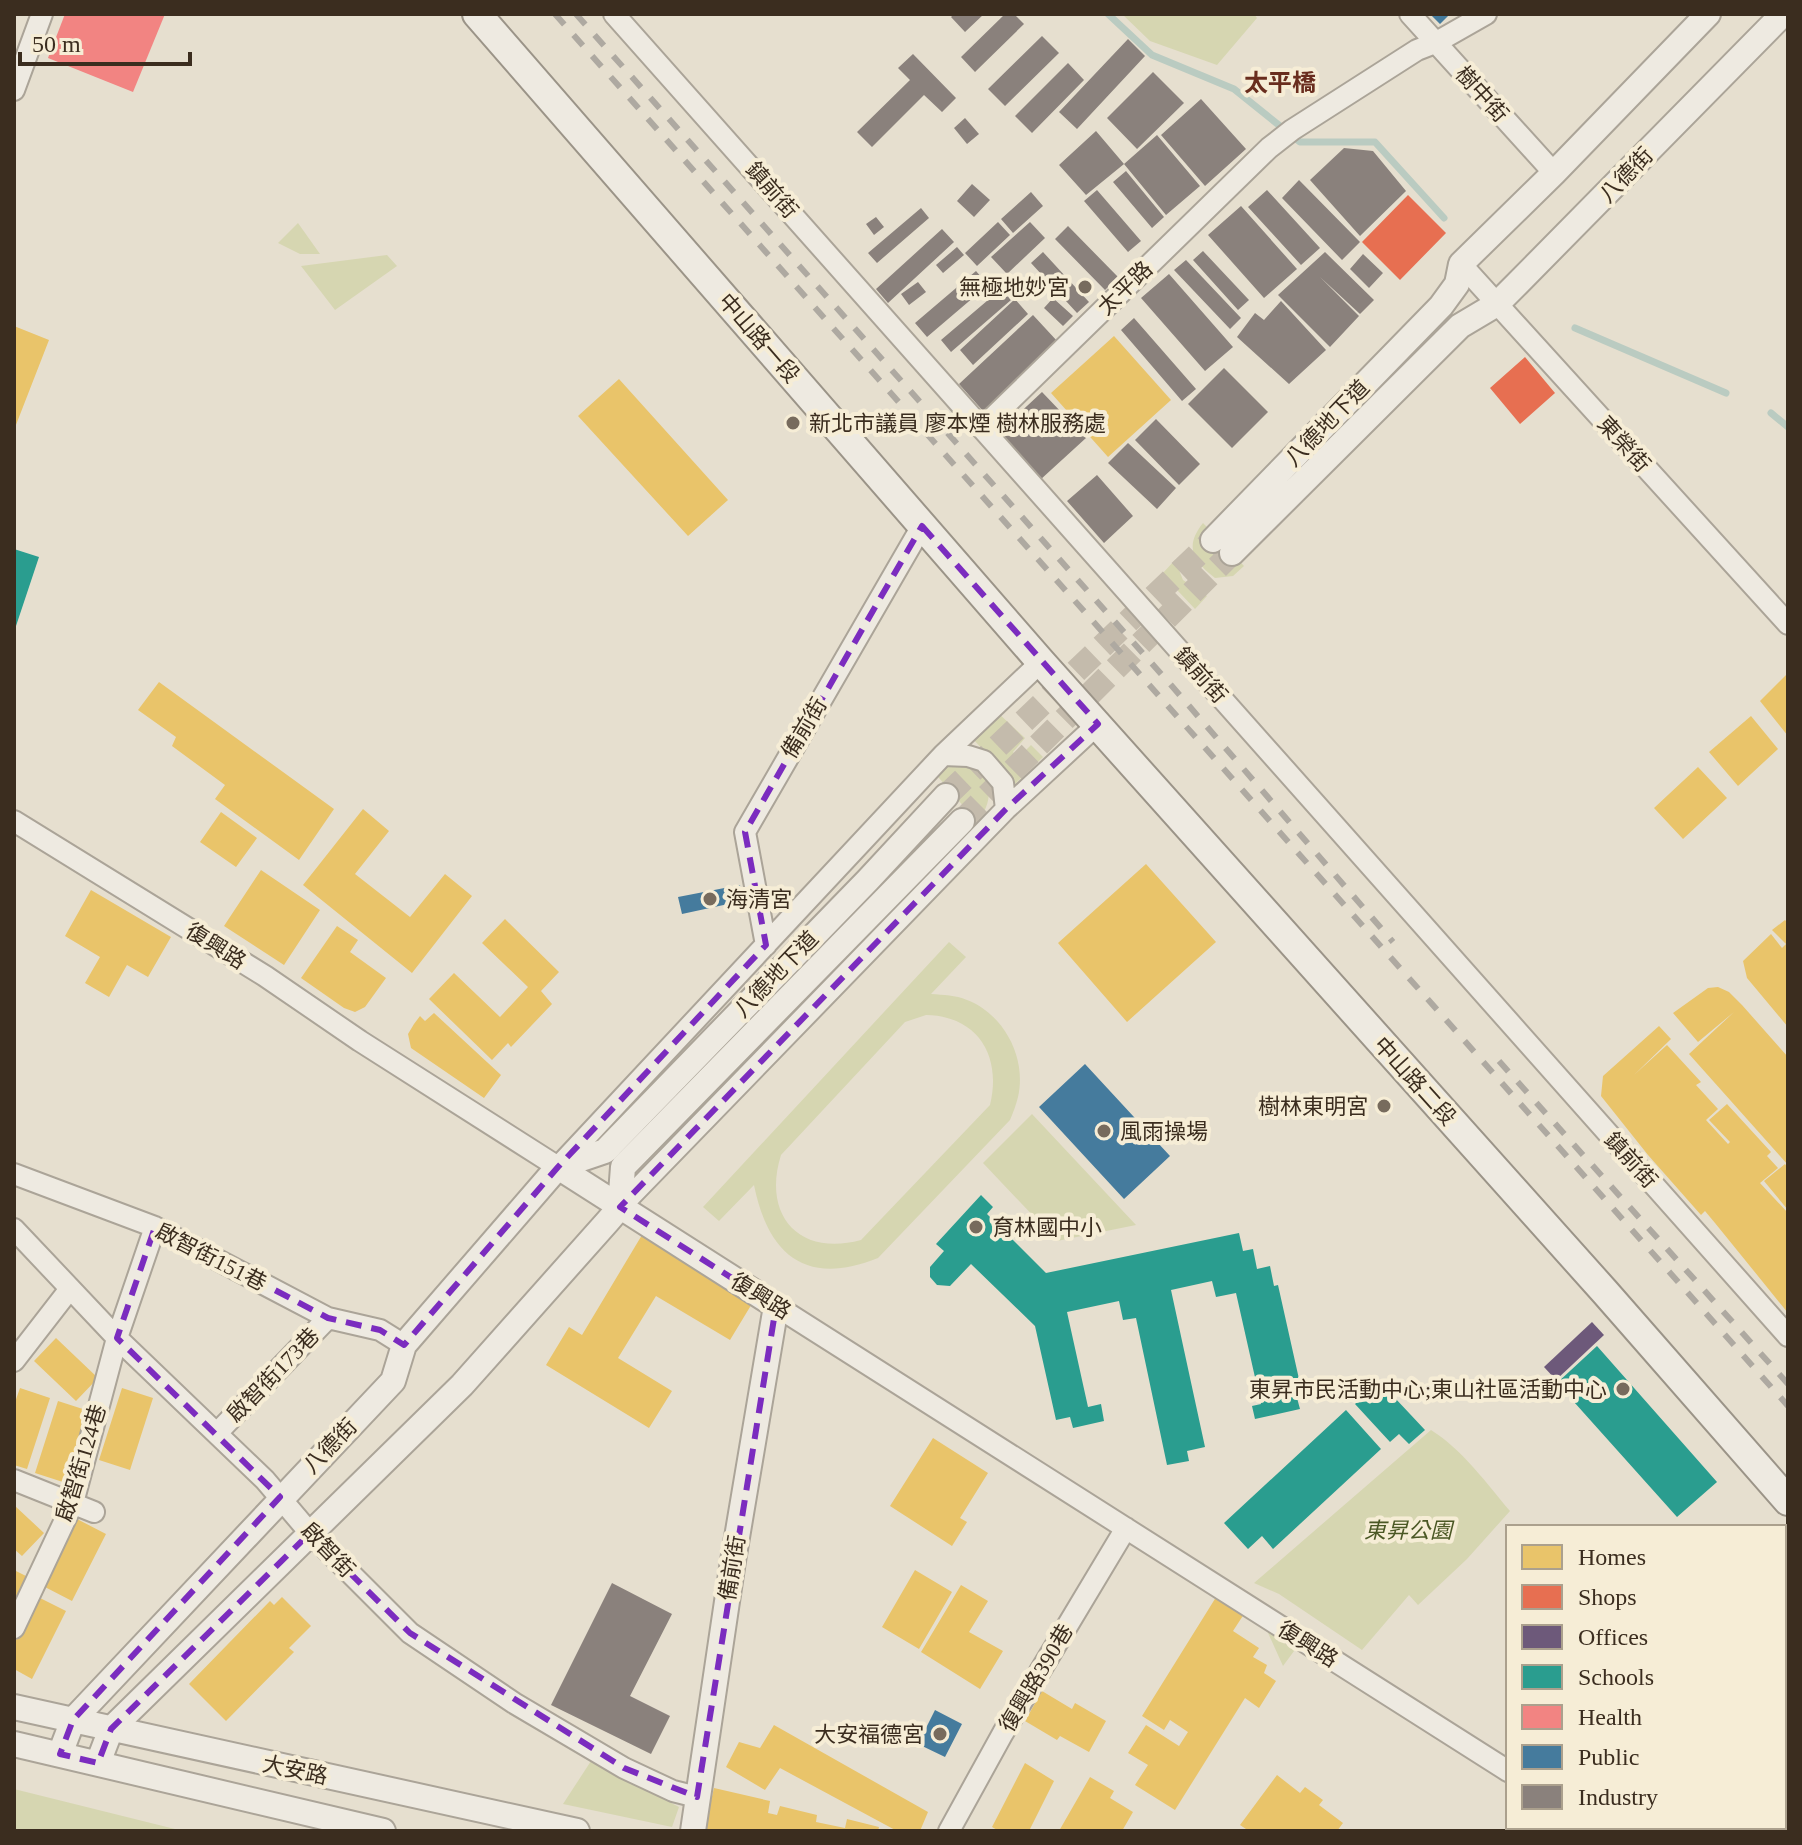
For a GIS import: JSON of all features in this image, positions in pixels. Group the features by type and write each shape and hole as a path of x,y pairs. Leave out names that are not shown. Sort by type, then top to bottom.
{"main road":[{"name":"中山路一段","path":"477,14 1041,662"},
{"name":"中山路二段","path":"1041,662 1788,1501"}],"street":[{"path":"14,90 42,14"},
{"name":"鎮前街","path":"614,14 1788,1336"},
{"name":"樹中街","path":"1410,14 1554,173"},
{"path":"1435,43 1486,14"},
{"path":"1461,264 1708,14"},
{"name":"八德街","path":"1460,326 1497,304 1783,14"},
{"name":"太平路","path":"982,428 1269,148 1417,50 1435,43"},
{"name":"東榮街","path":"1461,264 1788,624"},
{"name":"八德地下道","path":"1460,326 1223,546 1441,306 1457,284 1461,264"},
{"name":"備前街","path":"766,945 745,832 922,526"},
{"path":"558,1167 943,755 1041,662"},
{"path":"98,1763 111,1729 462,1385 620,1207 1006,809 1098,724"},
{"path":"943,755 968,756 984,761 1003,783 1006,809"},
{"name":"八德地下道","path":"614,1159 946,796"},
{"name":"復興路","path":"14,821 265,976 360,1041 1506,1770"},
{"name":"八德地下道","path":"614,1159 962,821"},
{"path":"558,1167 614,1159 620,1207"},
{"name":"八德街","path":"60,1754 73,1720 280,1497 393,1381 404,1345 558,1167"},
{"name":"啟智街151巷","path":"14,1174 155,1227 328,1318 380,1330 404,1345"},
{"name":"啟智街124巷","path":"14,1628 73,1503 117,1338 155,1227"},
{"name":"啟智街","path":"14,1229 117,1338 218,1432 310,1533 410,1633 514,1703 624,1768 673,1791 697,1797"},
{"path":"14,1361 69,1290"},
{"name":"備前街","path":"693,1831 733,1561 776,1306"},
{"name":"啟智街173巷","path":"218,1432 328,1318"},
{"path":"14,1480 94,1512"},
{"name":"復興路390巷","path":"949,1831 1003,1733 1126,1528"},
{"name":"大安路","path":"14,1707 577,1831"},
{"name":"大安路","path":"14,1744 383,1831"}],"highlighted area":[{"path":"922,526 1098,724 1006,809 620,1207 776,1306 697,1797 624,1768 410,1633 310,1533 111,1729 98,1763 60,1754 73,1720 280,1497 117,1338 155,1227 328,1318 380,1330 404,1345 558,1167 766,945 745,832"}],"green space":[{"path":"1122,14 1254,14 1257,18 1217,65 1150,41"},
{"path":"298,223 320,254 300,254 278,243"},
{"path":"387,255 397,266 335,310 301,266"},
{"path":"1203,523 1244,566 1233,576 1215,578 1197,559 1194,539"},
{"path":"1175,560 1183,580 1207,596 1195,609 1162,574"},
{"path":"997,712 1025,738 1013,752 1018,758 1031,745 1043,757 1015,784 972,738"},
{"path":"944,763 973,764 984,779 989,792 978,823 933,771"},
{"path":"949,942 966,957 931,994 967,1000 992,1016 1002,1027 1016,1053 1019,1067 1017,1100 1010,1120 878,1258 830,1269 794,1259 780,1247 769,1230 754,1185 719,1221 703,1207","holes":["926,1015 944,1017 972,1031 989,1055 993,1087 990,1105 861,1240 839,1244 803,1236 782,1213 777,1196 776,1177 781,1155 905,1022"]},
{"path":"1032,1114 1136,1225 1057,1241 983,1163"},
{"name":"東昇公園","path":"1431,1430 1464,1457 1510,1511 1467,1559 1418,1605 1409,1595 1362,1650 1279,1594 1254,1583"},
{"path":"1264,1624 1297,1647 1283,1666"},
{"path":"591,1761 679,1807 672,1827 563,1804"},
{"path":"14,1789 183,1831 14,1831"}],"building: Homes":[{"path":"14,326 49,340 14,430"},
{"path":"1114,336 1171,400 1108,457 1051,393"},
{"path":"619,379 728,500 688,536 578,416"},
{"path":"1788,673 1788,736 1760,701"},
{"path":"159,682 334,809 299,860 215,799 225,785 172,746 176,737 138,710"},
{"path":"1751,716 1778,749 1738,786 1709,752"},
{"path":"1698,767 1727,798 1683,839 1654,808"},
{"path":"363,809 389,831 355,874 410,917 445,874 472,896 412,973 303,885"},
{"path":"221,812 257,838 236,867 200,842"},
{"path":"1146,864 1216,942 1127,1022 1058,943"},
{"path":"261,870 320,910 284,965 224,926"},
{"path":"91,890 171,937 148,977 127,965 109,997 85,983 100,957 65,936"},
{"path":"505,919 559,972 541,991 552,1004 511,1047 508,1043 492,1060 429,999 454,973 500,1017 528,987 482,943"},
{"path":"1785,920 1788,923 1788,1027 1747,978 1743,961 1771,934 1782,948 1786,944 1772,930"},
{"path":"337,926 358,940 350,952 386,978 365,1007 355,1012 344,1008 301,978"},
{"path":"1718,987 1729,992 1742,1005 1788,1057 1788,1165 1689,1054 1734,1012 1698,1042 1673,1013 1708,988"},
{"path":"434,1013 501,1075 484,1098 411,1048 408,1034 414,1024 420,1016 425,1021"},
{"path":"1659,1026 1671,1039 1634,1075 1667,1045 1701,1082 1696,1085 1718,1109 1706,1120 1728,1144 1730,1142 1709,1120 1727,1104 1771,1152 1767,1156 1778,1168 1760,1183 1788,1213 1788,1313 1705,1211 1701,1215 1601,1096 1603,1076"},
{"path":"1785,1164 1788,1168 1788,1210 1764,1181"},
{"path":"642,1235 753,1302 730,1340 656,1296 618,1358 672,1391 649,1428 546,1365 569,1327 582,1335"},
{"path":"56,1338 98,1378 76,1401 34,1361"},
{"path":"20,1388 50,1398 27,1469 14,1465 14,1405"},
{"path":"122,1388 153,1398 130,1470 99,1460"},
{"path":"58,1401 89,1411 66,1483 35,1473"},
{"path":"933,1438 988,1473 960,1518 967,1522 952,1546 890,1506"},
{"path":"14,1505 44,1533 22,1556 14,1549"},
{"path":"77,1519 106,1534 72,1601 43,1586"},
{"path":"14,1570 28,1577 14,1606"},
{"path":"915,1570 952,1592 919,1649 882,1627"},
{"path":"961,1585 988,1601 969,1632 1003,1651 980,1689 921,1652"},
{"path":"1218,1594 1246,1611 1233,1631 1259,1648 1253,1657 1267,1665 1264,1673 1276,1681 1259,1708 1245,1698 1175,1810 1135,1785 1148,1765 1128,1753 1146,1725 1179,1746 1188,1732 1170,1720 1164,1730 1142,1716"},
{"path":"38,1597 66,1611 32,1679 14,1669 14,1644"},
{"path":"282,1597 311,1626 289,1648 294,1652 226,1721 189,1684 270,1601 274,1605"},
{"path":"1042,1691 1072,1709 1075,1703 1106,1721 1089,1752 1060,1736 1057,1740 1025,1721"},
{"path":"774,1725 928,1812 920,1831 897,1831 780,1768 765,1790 726,1767 739,1742 760,1748"},
{"path":"1025,1763 1054,1781 1029,1831 999,1831 992,1827"},
{"path":"1277,1775 1300,1793 1305,1787 1323,1800 1319,1805 1343,1823 1337,1831 1249,1831 1240,1825"},
{"path":"1090,1777 1114,1791 1110,1798 1133,1812 1122,1831 1059,1831"},
{"path":"714,1788 770,1801 768,1813 777,1815 780,1806 817,1815 816,1822 845,1828 847,1819 879,1827 878,1831 709,1831 706,1821"}],"building: Shops":[{"path":"1408,195 1446,233 1400,280 1362,242"},
{"path":"1525,357 1555,393 1520,424 1490,388"}],"building: Offices":[{"path":"1592,1322 1604,1335 1556,1380 1544,1367"}],"building: Schools":[{"path":"14,549 39,557 15,629 14,629"},
{"path":"981,1195 993,1207 987,1214 1046,1273 1239,1233 1243,1251 1253,1249 1257,1269 1270,1266 1274,1286 1278,1285 1303,1397 1297,1398 1300,1409 1255,1419 1252,1406 1261,1404 1236,1293 1216,1297 1212,1281 1171,1290 1205,1447 1187,1451 1189,1461 1167,1465 1136,1318 1123,1320 1119,1301 1067,1312 1088,1407 1101,1404 1104,1421 1073,1428 1070,1417 1056,1420 1035,1326 971,1264 950,1286 937,1285 930,1277 930,1267 944,1251 936,1244"},
{"path":"1597,1346 1717,1482 1677,1517 1557,1383"},
{"path":"1379,1381 1425,1430 1409,1444 1399,1434 1390,1442 1355,1404"},
{"path":"1346,1410 1381,1449 1273,1549 1262,1536 1248,1549 1224,1523"}],"building: Health":[{"path":"65,14 165,14 133,92 48,58"}],"building: Public":[{"path":"1430,14 1450,14 1440,24"},
{"name":"海清宮","path":"740,885 742,901 682,914 678,897"},
{"name":"風雨操場","path":"1085,1064 1170,1156 1124,1199 1039,1107"},
{"name":"大安福德宮","path":"935,1710 962,1724 945,1757 918,1744"}],"building: Industry":[{"path":"954,14 984,14 965,32 951,17"},
{"path":"1005,14 1014,14 1024,24 975,72 961,57"},
{"path":"1042,36 1059,53 1005,106 988,89"},
{"path":"1128,39 1145,56 1077,129 1059,112"},
{"path":"913,54 956,98 942,112 924,95 872,147 857,132 910,80 898,68"},
{"path":"1068,63 1084,80 1032,133 1015,116"},
{"path":"1153,72 1184,103 1137,149 1107,118"},
{"path":"1201,99 1246,149 1205,186 1161,135"},
{"path":"965,118 979,134 967,144 954,128"},
{"path":"1096,131 1124,164 1086,195 1059,165"},
{"path":"1157,135 1200,186 1166,215 1124,164"},
{"path":"1344,148 1373,151 1406,191 1360,236 1310,180"},
{"path":"1126,171 1164,217 1152,228 1113,182"},
{"path":"1299,180 1360,242 1342,260 1282,198"},
{"path":"972,184 990,200 974,217 957,201"},
{"path":"1097,190 1141,241 1128,252 1084,201"},
{"path":"1267,190 1320,248 1301,265 1248,207"},
{"path":"1031,192 1043,206 1013,233 1001,219"},
{"path":"1241,206 1297,269 1264,298 1208,235"},
{"path":"921,208 929,218 877,263 868,253"},
{"path":"876,217 884,227 874,235 866,224"},
{"path":"998,222 1010,235 977,266 965,253"},
{"path":"1030,222 1045,238 1007,274 991,257"},
{"path":"1068,226 1118,277 1105,290 1055,239"},
{"path":"942,229 954,242 888,303 876,289"},
{"path":"957,247 964,255 943,273 936,265"},
{"path":"1203,251 1249,300 1238,310 1193,260"},
{"path":"1043,252 1089,302 1077,313 1031,263"},
{"path":"1325,252 1374,300 1360,314 1320,277 1359,316 1330,347 1278,295"},
{"path":"1363,254 1383,273 1369,288 1350,269"},
{"path":"1186,260 1241,318 1230,329 1174,270"},
{"path":"976,271 988,285 927,337 915,323"},
{"path":"1169,274 1233,347 1205,371 1141,298"},
{"path":"918,282 926,292 909,305 901,294"},
{"path":"1001,289 1011,300 951,352 941,340"},
{"path":"1053,298 1073,316 1063,326 1044,308"},
{"path":"1015,299 1028,314 973,365 960,350"},
{"path":"1281,301 1326,350 1289,384 1237,337 1255,313 1264,320"},
{"path":"1033,315 1058,342 984,412 959,384"},
{"path":"1134,318 1196,389 1182,401 1121,330"},
{"path":"1224,368 1268,412 1232,448 1188,404"},
{"path":"1042,392 1086,438 1040,480 997,434"},
{"path":"1156,419 1200,464 1179,485 1135,440"},
{"path":"1128,443 1176,488 1157,509 1108,463"},
{"path":"1097,475 1133,516 1104,543 1067,501"},
{"path":"612,1583 672,1614 630,1696 670,1716 651,1754 551,1705"}],"waterway":[{"path":"1108,14 1152,55 1234,89 1300,142 1375,142 1444,218"},
{"path":"1575,328 1726,393"},
{"path":"1771,413 1788,427"}],"tunnel":[{"path":"946,796 1213,540"},
{"path":"962,821 1232,553"}],"railway":[{"path":"555,14 1788,1406"},
{"path":"576,14 1171,685 1393,942"},
{"path":"1499,1061 1788,1384"}],"place":[{"name":"無極地妙宮","path":"1085,287"},
{"name":"新北市議員 廖本煙 樹林服務處","path":"793,423"},
{"name":"海清宮","path":"710,899"},
{"name":"樹林東明宮","path":"1384,1106"},
{"name":"風雨操場","path":"1104,1131"},
{"name":"育林國中小","path":"976,1227"},
{"name":"東昇市民活動中心;東山社區活動中心","path":"1623,1389"},
{"name":"大安福德宮","path":"940,1734"}],"district":[{"name":"太平橋","path":"1280,83"}]}
